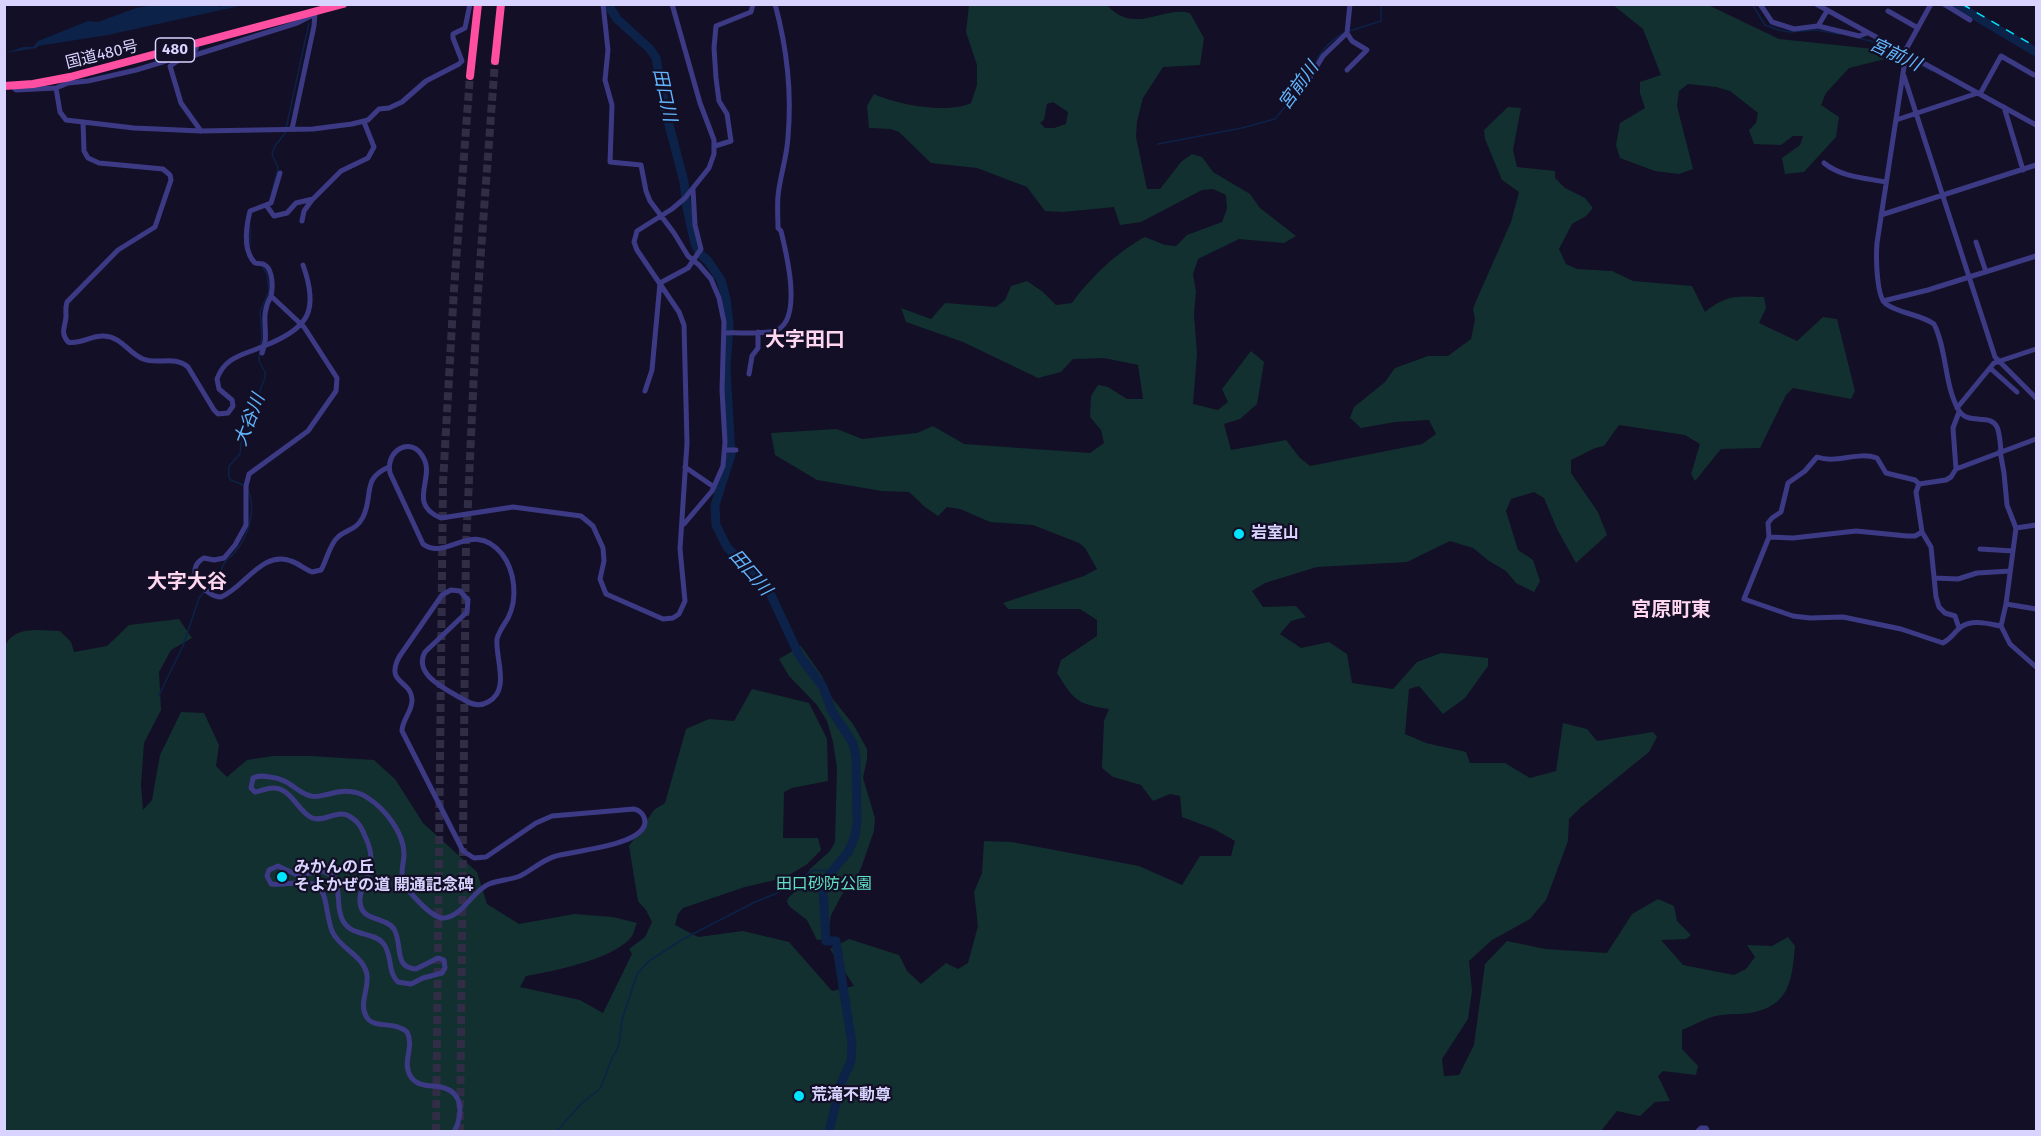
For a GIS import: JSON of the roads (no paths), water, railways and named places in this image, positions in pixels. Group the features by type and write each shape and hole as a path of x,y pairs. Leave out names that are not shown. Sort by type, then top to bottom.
{"highway":[{"name":"国道480号","path":"8,86 69,80 343,4"},
{"path":"471,73 478,4"},
{"path":"496,57 501,4"}],"street":[{"path":"56,88 62,117 66,120 134,128 201,131 313,129 364,122 379,109 389,108 402,102 426,81 462,61 453,34 465,28 470,4"},
{"path":"603,4 608,50 605,80 612,105 610,160 613,163 641,165 646,191 688,256 695,259 707,273 714,285 723,315 725,333 722,390 726,450 723,466 714,487 682,525"},
{"path":"454,1131 461,1114 457,1097 447,1089 421,1085 413,1080 408,1070 410,1040 407,1032 395,1025 372,1023 366,1016 364,1006 366,970 361,962 339,942 332,931 326,913 325,896 321,889 311,884 271,884 267,876 269,870 278,866 297,875 323,871 333,876 337,883 339,909 343,921 352,931 375,938 383,944 389,953 393,975 398,982 411,984 441,973 445,968 444,960 438,958 416,969 405,966 400,961 398,939 393,927 363,911 360,900 371,869 372,855 360,826 354,819 343,814 314,818 282,790 273,788 258,792 252,790 250,784 256,776 280,778 314,797 346,791 362,794 372,800 391,821 401,839 404,852 402,877 407,888 430,913 441,918 455,913 488,885 521,876 553,857 613,845 640,831 645,822 640,812 634,808 555,816 536,823 486,857 474,858 463,851 402,732 403,722 412,699 410,692 397,679 394,668 399,657 442,595 451,590 460,591 468,600 468,612 424,652 422,668 429,677 472,704 482,704 492,700 500,686 498,638 512,606 513,574 500,552 484,541 462,540 436,550 425,546 419,538 389,467 392,456 400,448 412,447 419,452 426,465 423,502 432,513 441,518 508,507 574,514 586,518 595,529 603,548 604,561 600,579 604,592 613,599 663,619 676,616 682,610 685,604 680,558 682,489 687,436 684,325 679,312 637,250 634,242 637,231 679,204 691,192 711,164 715,146 697,93 672,4"},
{"path":"715,146 730,141 727,114 719,101 716,78 714,48 716,26 752,12 753,4"},
{"path":"725,333 776,330 783,325 789,312 790,278 781,231 778,228 777,211 788,136 788,77 784,36 775,4"},
{"path":"1347,70 1368,50 1352,41 1347,33 1350,4"},
{"path":"1760,4 1774,23 1794,28 1818,26 1859,36 1867,33"},
{"path":"1816,4 2037,125"},
{"path":"1883,302 1876,251 1904,74 1905,54 1931,4"},
{"path":"1944,4 1970,20"},
{"path":"1818,26 1827,11"},
{"path":"1888,11 1918,28"},
{"path":"8,86 16,90 56,88 69,80 88,81 182,57 297,23 315,13"},
{"path":"292,129 315,13"},
{"path":"1305,86 1323,56 1347,33"},
{"path":"197,44 196,49 170,66 181,103 201,131"},
{"path":"1896,120 1979,94 2001,56 2034,75"},
{"path":"1904,74 1995,357 2037,398"},
{"path":"2004,107 2023,170"},
{"path":"83,122 84,151 88,159 99,163 163,169 170,175 171,180 155,227 118,250 67,302 66,317 62,328 68,342 72,343 94,336 106,336 119,340 134,354 145,360 172,360 184,363 214,410 222,415 228,413 233,406 232,400 219,389 218,385 219,375 225,363 232,358 265,346 294,330 307,318 311,304 309,282 303,265"},
{"path":"302,221 304,211 313,199 341,171 363,162 371,153 374,147 364,122"},
{"path":"1824,163 1831,169 1846,175 1886,182"},
{"path":"1881,215 2037,165"},
{"path":"262,353 265,346 264,310 272,296 271,276 267,267 255,263 249,256 248,222 250,211 266,206 273,200 280,173"},
{"path":"660,283 685,271 701,249 696,231 691,192"},
{"path":"266,206 274,216 278,216 287,213 296,203 313,199"},
{"path":"1976,242 1986,272"},
{"path":"1883,302 2037,256"},
{"path":"645,391 652,370 660,283"},
{"path":"272,296 301,323 337,378 336,391 308,431 249,474 245,530 224,558 214,561 204,558 196,564 197,579 211,595 221,597 264,563 275,559 290,560 312,572 321,570 337,537 355,527 364,514 373,477 389,467"},
{"path":"1883,302 1934,324 1958,410 1969,419 1988,420 1998,428 2007,505 2016,528 2001,626 2010,644 2037,666"},
{"path":"749,374 752,356 758,348 758,332"},
{"path":"1956,469 1953,428 1958,410 1998,361 2037,349"},
{"path":"1990,368 2017,392"},
{"path":"1919,484 1946,480 1956,469 2037,439"},
{"path":"726,450 735,450"},
{"path":"1919,484 1915,480 1886,473 1877,458 1871,456 1857,455 1826,460 1817,457 1788,483 1780,512 1768,523 1769,537 1744,599 1793,616 1843,617 1901,629 1943,643 1952,638 1964,625 1977,623 2001,626"},
{"path":"685,467 714,487"},
{"path":"1919,484 1916,492 1922,532 1931,547 1936,597 1939,607 1945,613 1955,616 1959,628"},
{"path":"2016,528 2037,525"},
{"path":"1769,537 1793,538 1856,531 1915,536 1922,532"},
{"path":"1980,549 2013,551"},
{"path":"1934,578 1958,579 1977,573 2010,572"},
{"path":"2006,604 2037,609"},
{"path":"1697,1131 1701,1128 1706,1128 1708,1131"}],"water":[{"path":"215,4 220,7 244,5 108,35 5,53 23,47 33,47 38,41 88,21 98,22 136,8 155,5"}],"waterway":[{"name":"田口川","path":"610,4 617,19 650,49 656,58 667,117 684,182 695,244 700,254 708,261 721,280 726,299 729,324 726,368 731,455 715,505 716,525 727,547 770,593 799,655 823,687 832,711 853,743 856,757 857,821 855,836 848,852 829,875 823,888 826,941 836,941 852,1044 851,1061 840,1086 829,1132"},
{"name":"宮前川","path":"1349,31 1381,21 1381,4"},
{"name":"宮前川","path":"1752,4 1765,25 1779,30 1790,32 1816,30 1840,34"},
{"path":"1955,4 2036,52"},
{"name":"大谷川","path":"272,192 278,168 272,154 285,133 309,23"},
{"name":"宮前川","path":"1315,66 1326,47 1344,33"},
{"name":"宮前川","path":"1859,38 1874,42 1932,71"},
{"name":"宮前川","path":"1158,144 1242,128 1275,119 1303,85"},
{"name":"大谷川","path":"250,226 250,245"},
{"name":"大谷川","path":"261,344 260,312 269,291 267,274 262,266"},
{"name":"大谷川","path":"245,486 230,478 229,466 240,454 241,443 250,428 256,400 265,378 265,372 259,361 260,349"},
{"name":"大谷川","path":"208,589 216,582 225,562 244,539 250,522 252,506 248,490"},
{"name":"大谷川","path":"159,695 183,646 199,598 204,592"},
{"path":"556,1132 583,1102 600,1089 619,1045 622,1020 637,974 649,961 683,939 775,894 814,870 833,871"}],"tunnel":[{"path":"460,1132 466,546 477,305 495,61"},
{"path":"436,1132 443,483 454,289 470,76"}],"railway":[{"path":"1962,4 2036,47"}],"place":[{"name":"岩室山","path":"1239,534"},
{"name":"みかんの丘 そよかぜの道 開通記念碑","path":"282,877"},
{"name":"荒滝不動尊","path":"799,1096"}],"district":[{"name":"大字田口","path":"805,340"},
{"name":"大字大谷","path":"187,582"},
{"name":"宮原町東","path":"1671,610"}],"park label":[{"name":"田口砂防公園","path":"824,885"}]}
